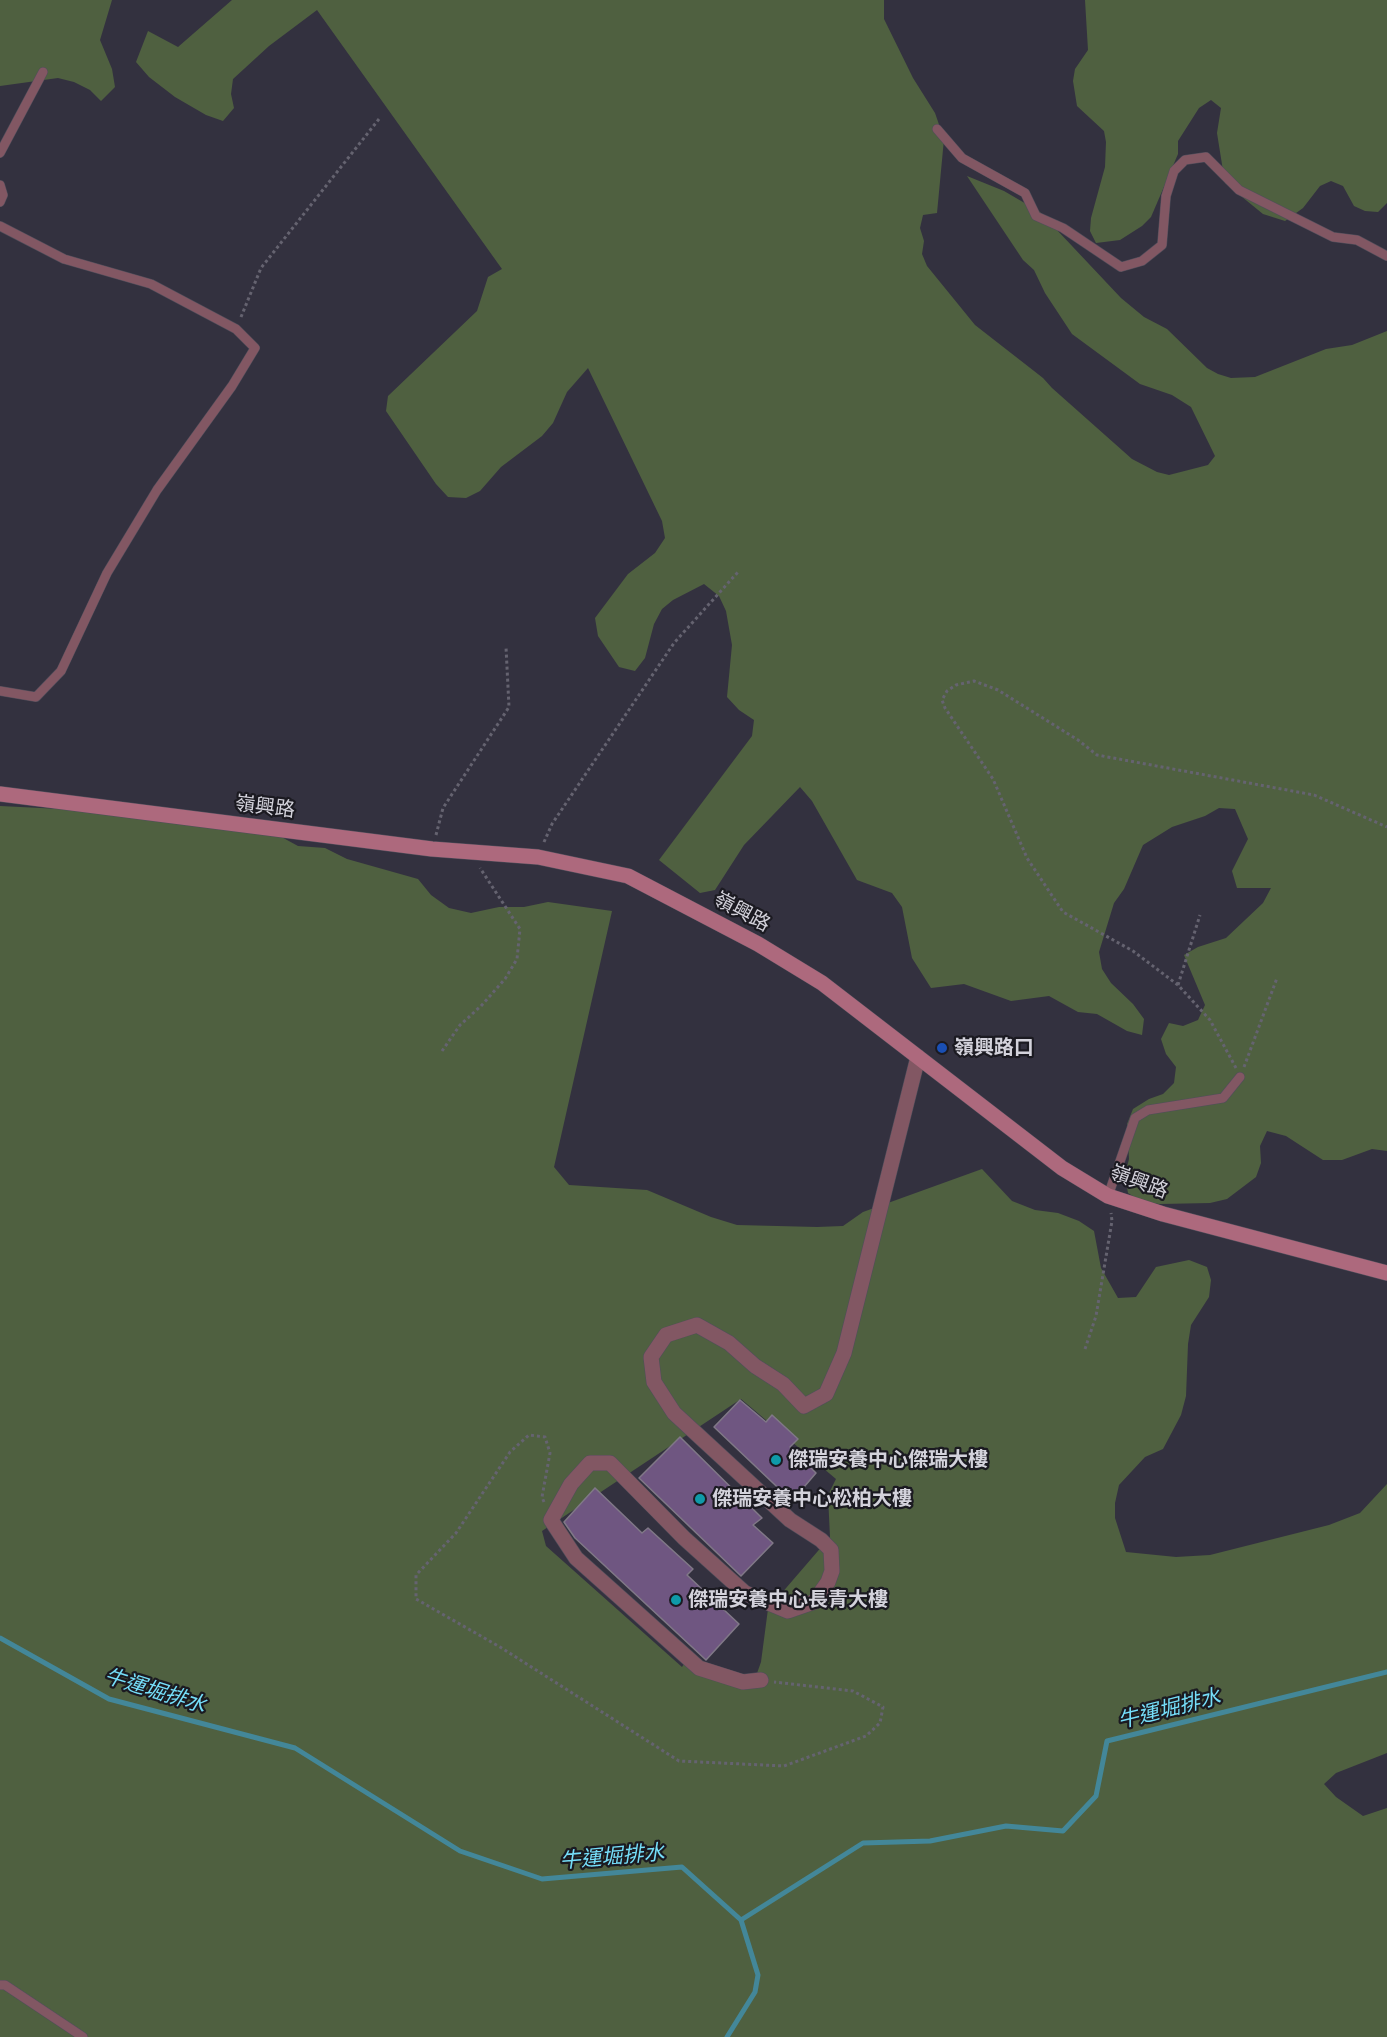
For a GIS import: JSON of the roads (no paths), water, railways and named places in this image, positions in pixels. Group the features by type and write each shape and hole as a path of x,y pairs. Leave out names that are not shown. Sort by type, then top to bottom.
{"main road":[{"name":"嶺興路","path":"0,794 432,849 538,857 628,876 822,983 1062,1168 1108,1196 1163,1214 1387,1273"}],"street":[{"path":"761,1680 743,1682 699,1668 576,1558 551,1520 571,1484 590,1463 610,1463 684,1538 745,1593 788,1611 814,1602 828,1582 832,1571 831,1550 821,1540 790,1520 674,1413 654,1382 651,1357 666,1335 697,1325 729,1343 756,1366 783,1384 804,1406 826,1394 844,1353 918,1057"}],"lane":[{"path":"0,153 43,72"},
{"path":"937,129 962,158 1025,193 1036,216 1064,228 1121,267 1142,261 1162,244 1166,196 1174,171 1185,159 1206,157 1239,190 1333,237 1357,240 1387,256"},
{"path":"0,185 3,195 0,202"},
{"path":"0,226 64,259 151,284 236,329 255,348 232,387 157,490 107,573 61,671 36,697 0,691"},
{"path":"1108,1196 1136,1118 1148,1110 1223,1098 1240,1077"},
{"path":"0,1985 5,1985 83,2037"}],"waterway":[{"name":"牛運堀排水","path":"0,1638 109,1699 295,1748 460,1851 542,1879 682,1867 741,1920 863,1843 930,1841 1006,1826 1063,1831 1096,1796 1107,1741 1387,1672"},
{"path":"727,2037 755,1992 758,1975 741,1920"}],"place":[{"name":"嶺興路口","path":"942,1048"},
{"name":"傑瑞安養中心傑瑞大樓","path":"776,1460"},
{"name":"傑瑞安養中心松柏大樓","path":"700,1499"},
{"name":"傑瑞安養中心長青大樓","path":"676,1600"}]}
